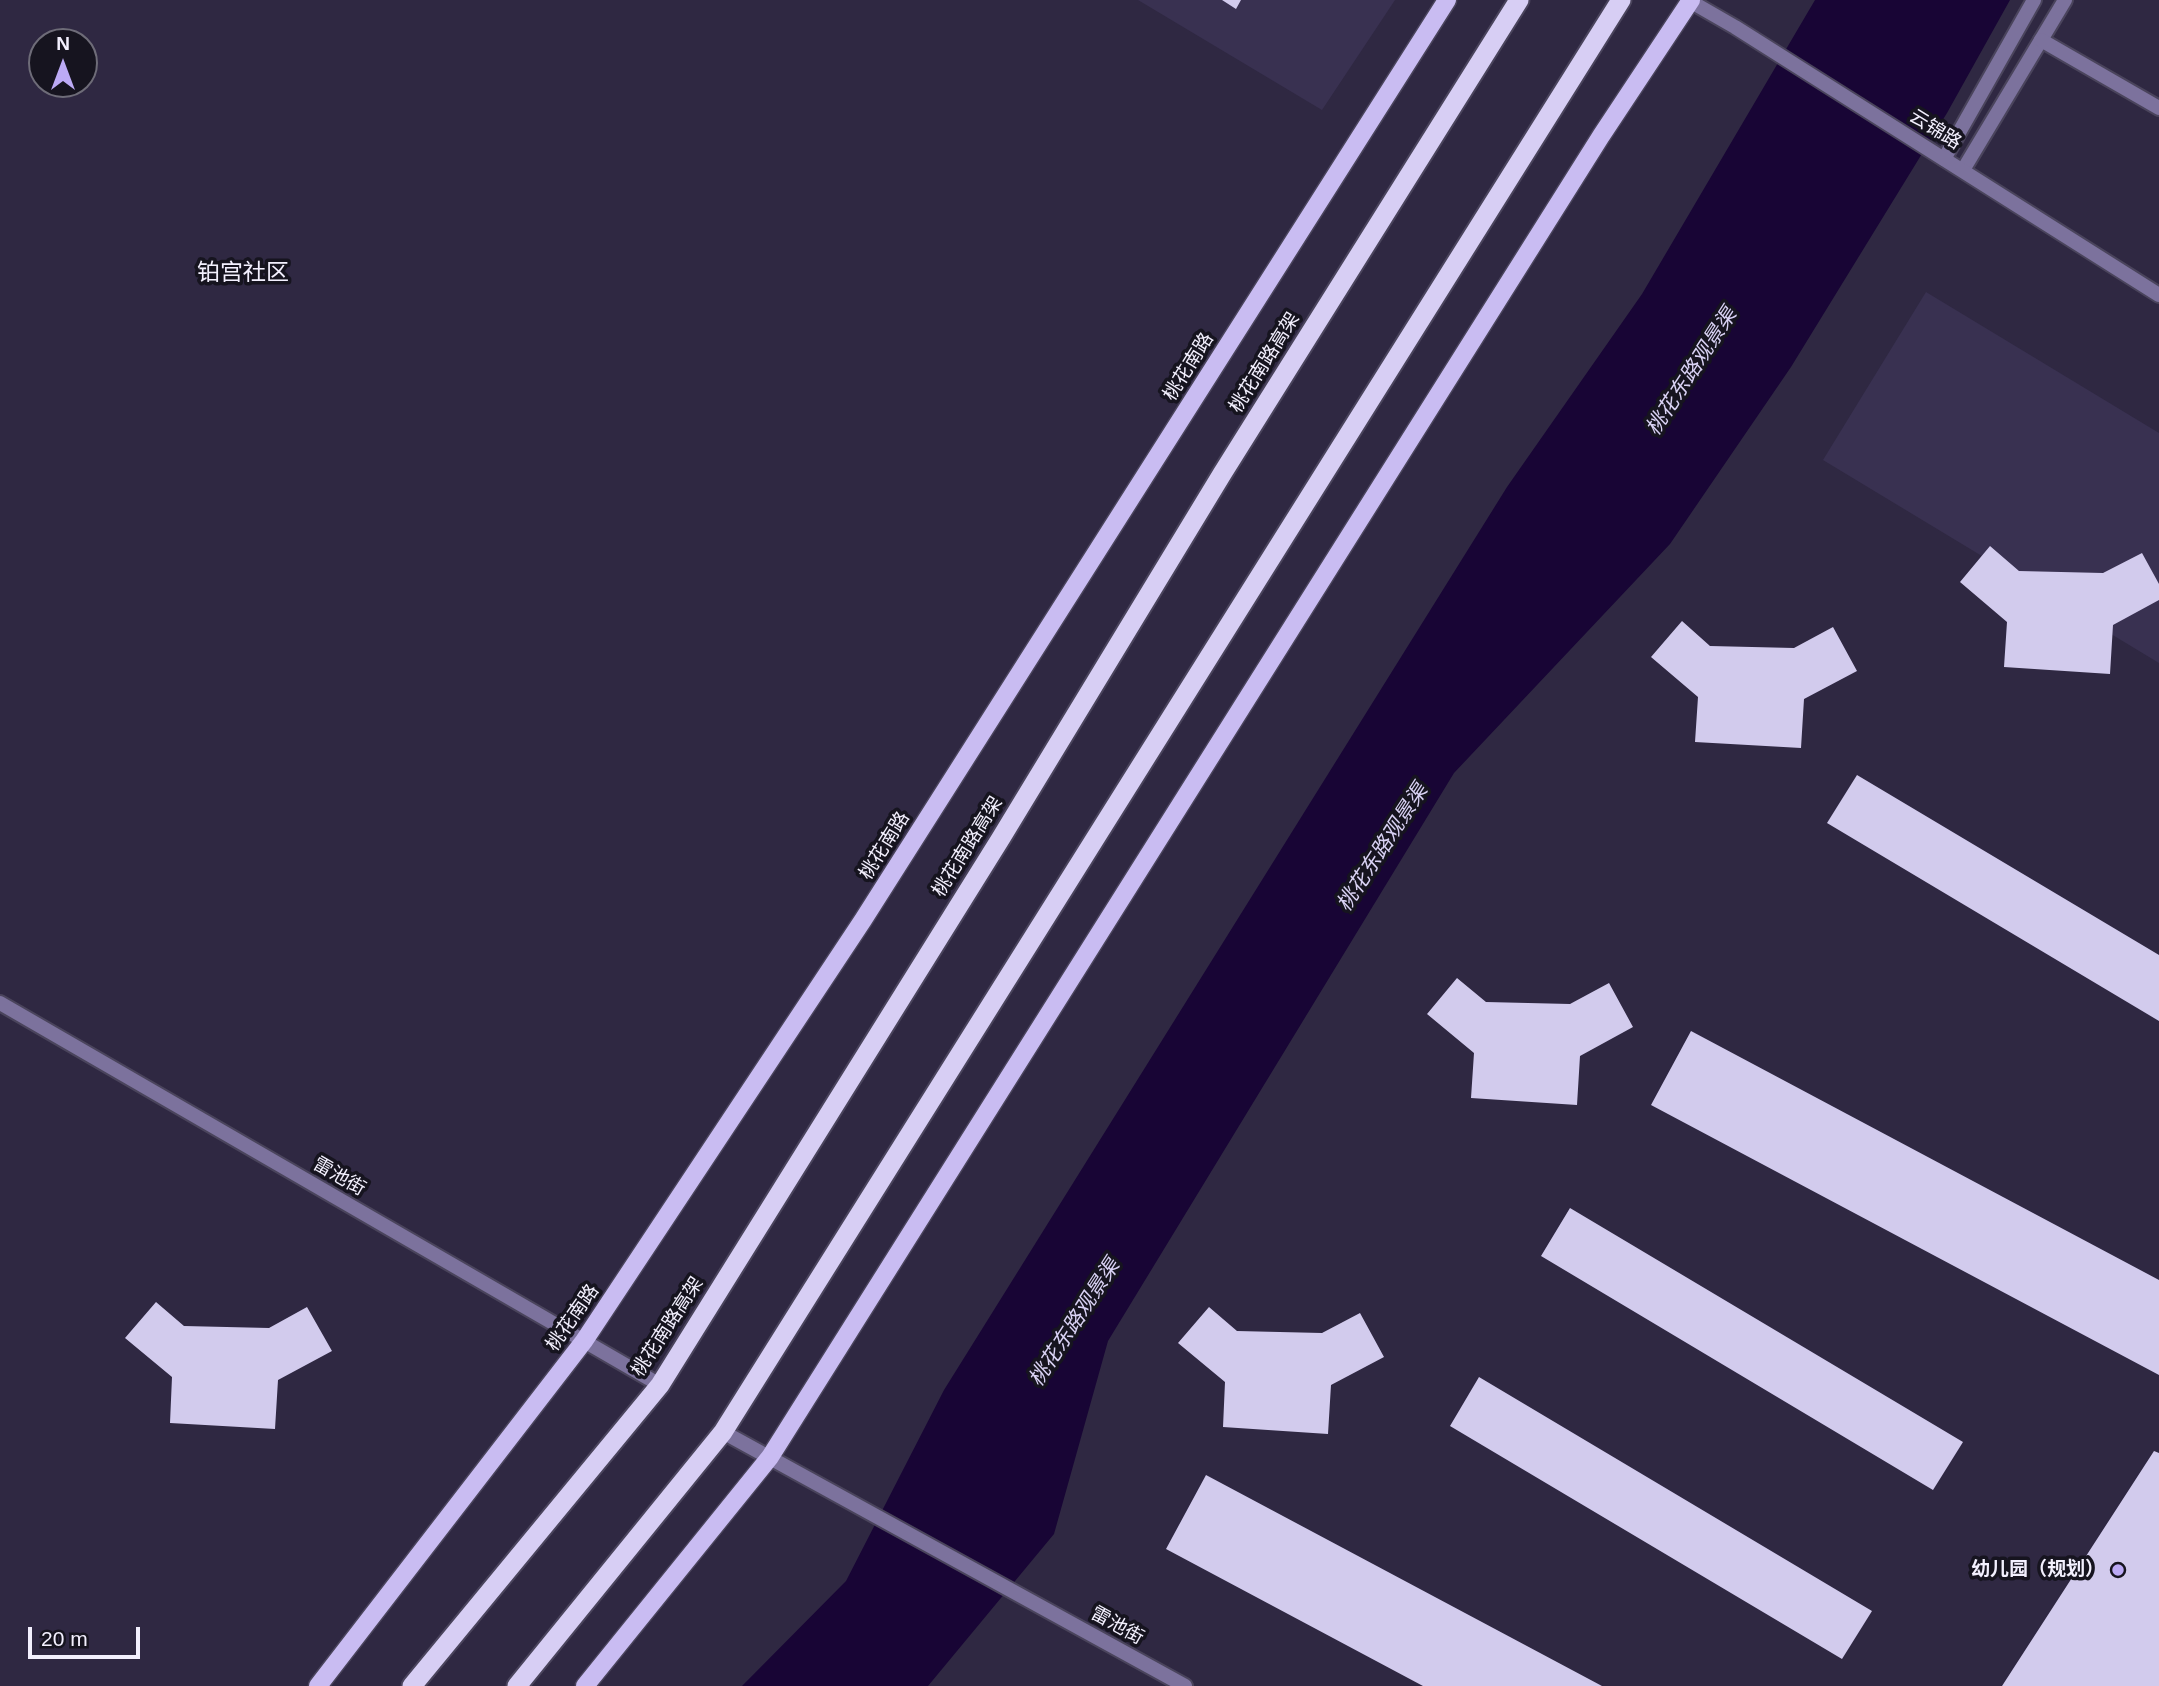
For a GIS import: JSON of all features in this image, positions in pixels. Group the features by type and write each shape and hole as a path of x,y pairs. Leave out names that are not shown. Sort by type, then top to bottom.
{"highway":[{"name":"桃花南路高架","path":"412,1686 660,1385 1001,838 1222,474 1519,0"},
{"path":"517,1686 723,1432 1621,0"}],"main road":[{"name":"桃花南路","path":"318,1686 584,1341 863,920 1447,0"},
{"path":"585,1686 770,1457 1594,148 1690,0"}],"street":[{"name":"云锦路","path":"1690,0 2159,295"},
{"path":"1944,159 2034,0"},
{"path":"1963,170 2065,0"},
{"path":"2041,40 2159,108"},
{"name":"雷池街","path":"0,1003 660,1385"},
{"name":"雷池街","path":"723,1432 1185,1686"}],"shaded area":[{"path":"1138,0 1395,0 1322,110"},
{"path":"1926,292 2159,433 2159,663 1823,460"}],"water":[{"name":"桃花东路观景渠","path":"1815,0 2010,0 1947,113 1791,367 1670,544 1454,773 1108,1341 1054,1534 928,1686 742,1686 846,1581 944,1390 1507,487 1642,294"}],"building":[{"path":"1222,0 1241,0 1236,9"},
{"path":"1990,546 2019,571 2103,573 2142,553 2159,584 2159,600 2113,625 2110,674 2004,667 2007,622 1960,582"},
{"path":"1682,621 1710,646 1794,648 1833,627 1857,671 1804,699 1801,748 1695,742 1698,697 1651,657"},
{"path":"1857,775 2159,955 2159,1021 1827,823"},
{"path":"1457,978 1486,1002 1570,1004 1609,983 1633,1027 1580,1056 1577,1105 1471,1098 1474,1053 1427,1014"},
{"path":"1691,1031 2159,1280 2159,1375 1651,1105"},
{"path":"1570,1208 1963,1442 1933,1490 1541,1256"},
{"path":"156,1302 184,1326 269,1328 307,1307 332,1351 278,1380 275,1429 170,1423 172,1377 125,1338"},
{"path":"1209,1307 1237,1331 1322,1333 1360,1313 1384,1357 1331,1385 1328,1434 1223,1427 1225,1382 1178,1343"},
{"path":"1479,1377 1872,1611 1842,1659 1450,1426"},
{"name":"幼儿园（规划）","path":"2154,1451 2159,1453 2159,1686 2002,1686"},
{"path":"1206,1475 1602,1686 1423,1686 1166,1549"}],"place":[{"name":"幼儿园（规划）","path":"2118,1570"}],"district":[{"name":"铂宫社区","path":"243,274"}]}
